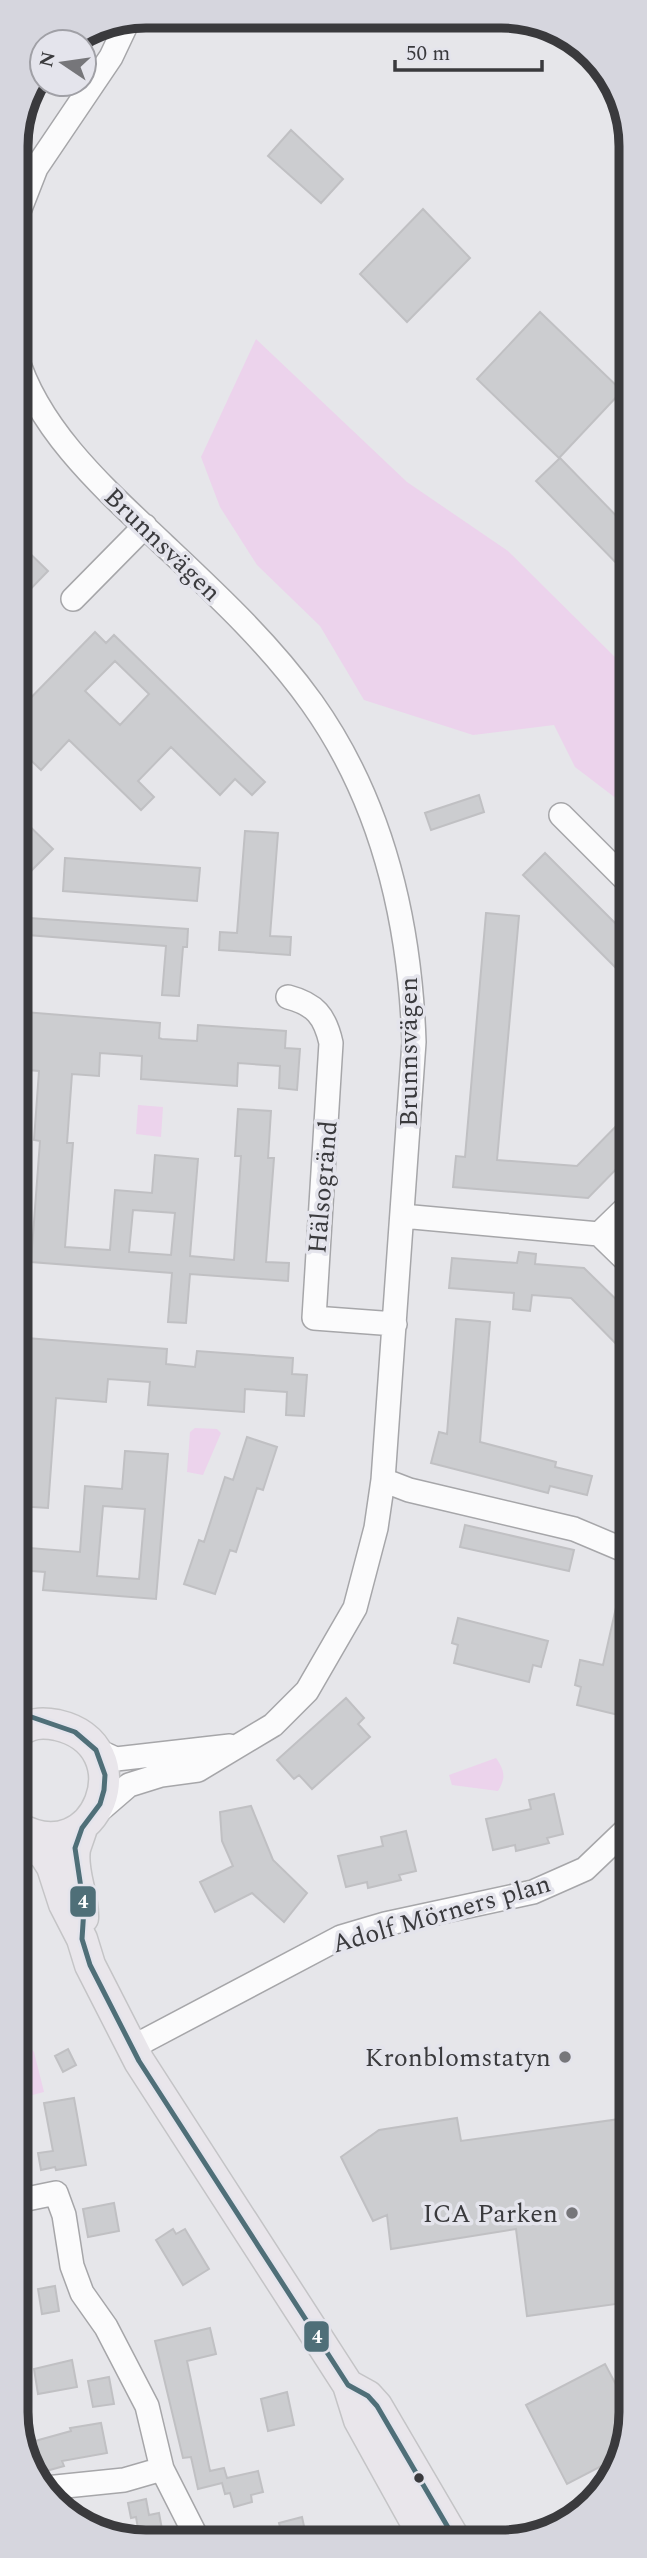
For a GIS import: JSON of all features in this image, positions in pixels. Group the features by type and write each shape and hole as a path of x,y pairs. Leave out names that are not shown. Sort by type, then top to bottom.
{"main road":[{"path":"28,1716 44,1723"},
{"path":"28,1726 44,1723 75,1732 96,1749 105,1774 100,1804 75,1848 84,1909 82,1939"},
{"path":"28,1834 66,1836 88,1822"},
{"path":"28,1839 52,1867 64,1904 82,1939 90,1965 131,2048 348,2385 359,2420 420,2530"},
{"path":"348,2385 368,2396 377,2406 450,2530"}],"street":[{"path":"28,188 36,168 111,57 124,30"},
{"name":"Brunnsvägen","path":"28,385 49,422 101,485 249,628 290,675 327,726 366,798 386,855 403,925 412,992 414,1042 383,1480 376,1528 355,1608 307,1691 273,1725 198,1770 161,1775 129,1785 88,1822"},
{"path":"73,599 145,526"},
{"path":"561,815 619,873"},
{"name":"Hälsogränd","path":"288,997 303,1001 317,1010 327,1024 331,1043 314,1318 395,1324"},
{"path":"599,1234 619,1215"},
{"path":"402,1216 599,1234 619,1253"},
{"path":"383,1480 409,1490 574,1529 619,1548"},
{"name":"Brunnsvägen","path":"96,1749 116,1759 237,1745"},
{"name":"Adolf Mörners plan","path":"131,2048 341,1937 385,1924 533,1892 585,1869 619,1837"},
{"path":"28,2199 57,2193 64,2215 72,2266 79,2284 113,2339 147,2406 162,2469 193,2530"},
{"path":"55,2487 124,2480 162,2469"}],"shaded area":[{"path":"256,339 407,482 508,551 619,661 619,801 575,767 554,725 473,735 364,700 320,626 257,565 220,507 201,457"},
{"path":"138,1105 163,1107 161,1137 136,1134"},
{"path":"195,1428 217,1429 221,1433 203,1475 187,1472 190,1432"},
{"path":"496,1758 503,1774 498,1791 452,1785 449,1775"},
{"path":"28,2044 34,2052 44,2092 28,2096"}],"building":[{"path":"291,130 343,179 321,203 268,156"},
{"path":"423,209 470,258 407,322 360,274"},
{"path":"540,312 619,388 619,394 559,458 477,379"},
{"path":"560,458 619,519 619,566 536,481"},
{"path":"28,552 48,571 28,592"},
{"path":"95,632 106,643 114,635 265,782 252,795 235,779 220,795 171,747 138,781 154,797 141,810 69,740 41,770 28,758 28,701","holes":["115,661 149,694 120,725 85,691"]},
{"path":"479,795 484,812 431,830 425,813"},
{"path":"28,825 53,849 30,872 28,870"},
{"path":"245,831 278,833 270,936 291,937 290,955 219,950 220,932 237,933"},
{"path":"545,853 619,927 619,971 523,875"},
{"path":"65,858 200,868 197,901 63,891"},
{"path":"486,913 519,916 497,1160 577,1166 619,1123 619,1166 588,1198 453,1187 456,1156 465,1157"},
{"path":"29,918 188,929 187,947 183,947 179,996 162,995 166,946 28,935"},
{"path":"28,1012 160,1023 159,1038 162,1039 197,1041 198,1025 286,1031 285,1048 300,1049 297,1090 279,1088 280,1066 238,1063 237,1086 141,1079 142,1056 100,1053 99,1076 72,1074 67,1143 73,1143 65,1247 110,1250 115,1190 152,1193 155,1155 198,1159 190,1256 234,1260 241,1156 235,1156 238,1109 271,1111 268,1158 274,1158 266,1262 289,1263 288,1281 190,1274 186,1323 168,1322 172,1273 31,1262 40,1141 34,1140 39,1071 28,1070","holes":["133,1210 175,1213 171,1255 129,1252"]},
{"path":"519,1252 536,1254 535,1264 584,1268 619,1302 619,1347 571,1298 532,1295 530,1311 513,1309 514,1293 449,1288 452,1258 517,1263"},
{"path":"456,1319 490,1322 480,1442 556,1462 555,1467 592,1476 587,1495 550,1486 548,1493 431,1463 439,1432 447,1434"},
{"path":"28,1338 167,1349 166,1364 195,1367 197,1351 293,1358 292,1374 307,1375 304,1416 286,1415 287,1392 245,1389 244,1412 148,1405 150,1382 108,1379 106,1402 56,1398 48,1508 28,1507"},
{"path":"247,1437 277,1447 263,1490 257,1488 236,1552 230,1550 215,1594 184,1584 199,1540 204,1542 225,1477 233,1480"},
{"path":"125,1451 168,1454 156,1599 43,1590 45,1572 28,1571 28,1548 80,1552 85,1486 122,1489","holes":["103,1506 145,1509 139,1579 97,1576"]},
{"path":"465,1525 574,1550 569,1571 460,1547"},
{"path":"619,1594 619,1715 577,1705 581,1687 575,1685 580,1660 603,1665"},
{"path":"458,1618 548,1641 541,1667 533,1665 529,1682 454,1663 458,1645 452,1643"},
{"path":"346,1698 364,1718 358,1724 370,1737 312,1789 299,1775 294,1779 277,1760"},
{"path":"554,1794 563,1834 547,1838 549,1843 516,1851 515,1845 493,1850 486,1819 531,1809 529,1800"},
{"path":"251,1806 273,1860 307,1893 284,1922 252,1893 215,1912 200,1882 233,1866 222,1841 220,1812"},
{"path":"406,1831 416,1871 399,1875 401,1880 368,1888 367,1882 346,1887 338,1856 383,1846 381,1837"},
{"path":"68,2049 76,2065 63,2072 55,2056"},
{"path":"74,2098 86,2165 41,2170 38,2153 53,2151 44,2103"},
{"path":"457,2118 461,2141 619,2119 619,2304 527,2316 516,2229 391,2249 387,2215 373,2221 341,2157 379,2130"},
{"path":"114,2203 119,2231 88,2237 83,2209"},
{"path":"173,2229 176,2234 185,2229 209,2269 183,2285 156,2240"},
{"path":"55,2286 59,2311 42,2314 38,2289"},
{"path":"210,2328 216,2354 187,2361 210,2471 224,2468 227,2478 258,2471 263,2492 251,2495 252,2502 234,2507 230,2493 225,2494 222,2483 198,2489 191,2457 183,2458 155,2341"},
{"path":"72,2360 77,2387 38,2394 34,2369"},
{"path":"605,2364 619,2390 619,2420 607,2463 567,2484 526,2405"},
{"path":"109,2377 114,2404 93,2407 88,2381"},
{"path":"287,2392 294,2425 268,2431 261,2399"},
{"path":"101,2423 107,2453 62,2461 64,2466 44,2471 33,2446 36,2445 35,2441 71,2431 70,2428"},
{"path":"146,2499 149,2515 159,2513 162,2530 138,2529 136,2517 131,2518 128,2503"},
{"path":"302,2517 305,2530 281,2530 279,2523"}],"transit line":[{"name":"4","path":"28,1716 75,1732 96,1750 105,1775 100,1804 82,1828 75,1848 84,1908 82,1939 90,1965 139,2061 348,2385 368,2396 377,2406 450,2530"}],"place":[{"name":"Kronblomstatyn","path":"565,2057"},
{"name":"ICA Parken","path":"572,2213"}]}
